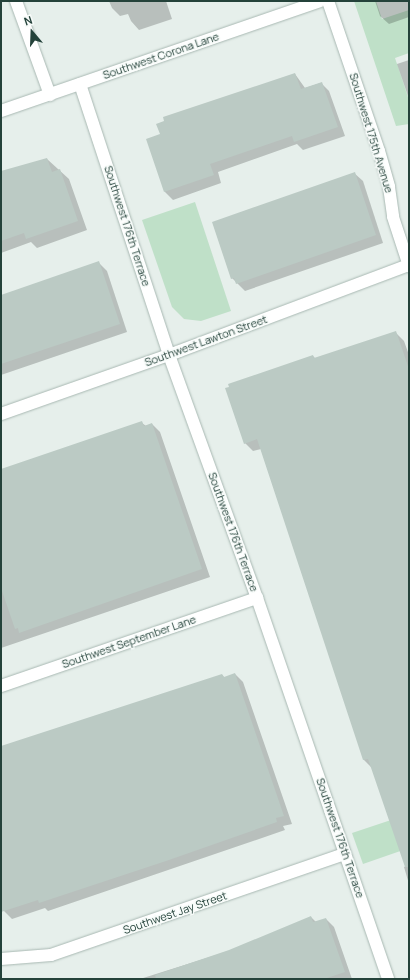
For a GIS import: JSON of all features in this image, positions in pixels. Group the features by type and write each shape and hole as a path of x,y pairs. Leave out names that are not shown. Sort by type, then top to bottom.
{"street":[{"path":"16,1 50,95"},
{"name":"Southwest Corona Lane","path":"1,111 320,1"},
{"name":"Southwest 175th Avenue","path":"328,1 379,151 389,187 393,217 409,265"},
{"name":"Southwest 176th Terrace","path":"80,84 169,355 257,598 388,979"},
{"name":"Southwest Lawton Street","path":"1,414 169,355 409,265"},
{"name":"Southwest September Lane","path":"1,686 257,598"},
{"name":"Southwest Jay Street","path":"1,959 51,955 345,854"}],"green space":[{"path":"354,1 376,1 382,19 409,10 409,53 395,58 409,100 409,124 396,126"},
{"path":"195,202 231,311 201,321 184,319 172,307 142,220"},
{"path":"409,814 409,848 363,864 352,833"}],"building":[{"path":"295,73 301,89 322,82 338,127 294,142 292,136 210,164 214,175 164,192 146,139 160,134 156,124 164,121 163,117"},
{"path":"47,158 52,172 60,169 78,221 26,239 24,233 1,241 1,171"},
{"path":"355,172 376,235 236,284 234,278 231,279 212,222"},
{"path":"99,261 120,324 1,364 1,295"},
{"path":"396,331 409,369 409,867 405,867 368,759 363,760 257,439 244,444 225,388 229,387 228,384 313,355 314,358"},
{"path":"142,421 144,426 152,423 202,569 19,633 18,628 15,629 1,588 1,469"},
{"path":"235,673 284,816 276,818 277,822 166,861 39,903 38,900 1,912 1,746 222,674 224,677"},
{"path":"311,916 313,922 326,918 345,972 324,979 156,979 155,975 229,950"}]}
